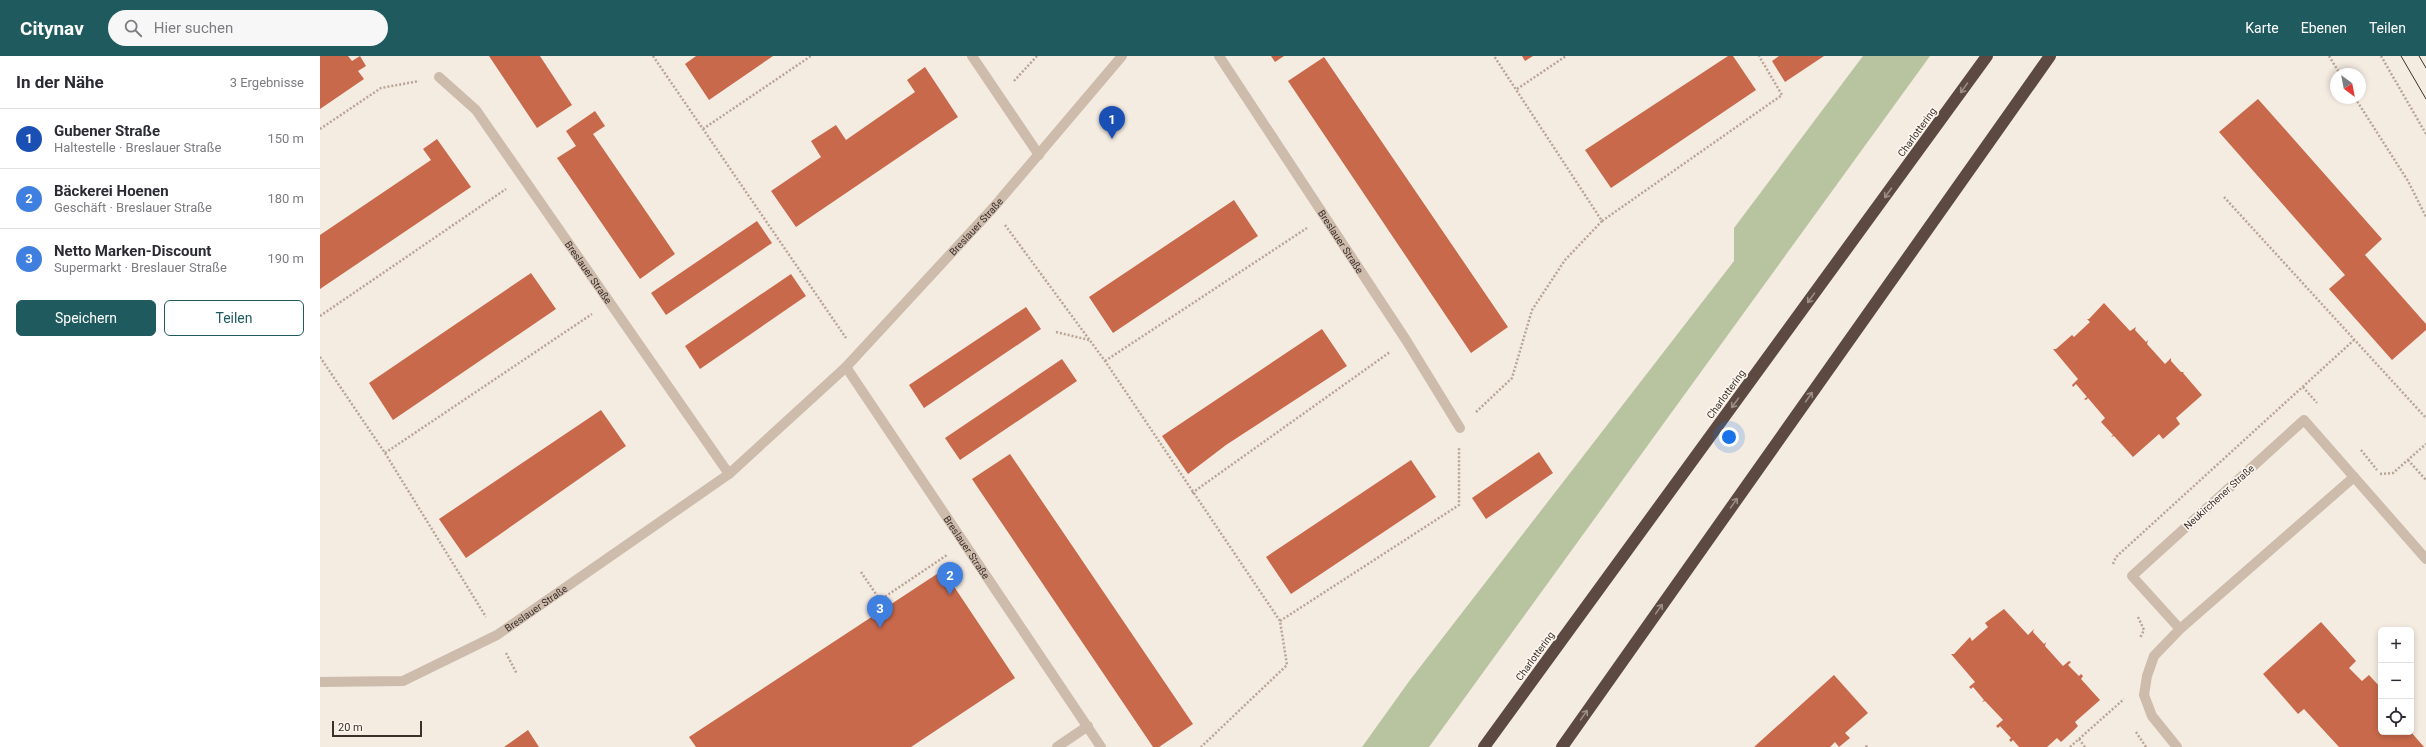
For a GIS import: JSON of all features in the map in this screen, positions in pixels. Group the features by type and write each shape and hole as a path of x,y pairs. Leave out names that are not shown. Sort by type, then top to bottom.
{"highway":[{"name":"Charlottering","path":"1484,747 1987,56"},
{"path":"1562,747 2050,56"}],"street":[{"path":"972,56 1039,155"},
{"name":"Breslauer Straße","path":"320,682 403,681 497,635 729,474 846,367 993,208 1122,56"},
{"name":"Breslauer Straße","path":"1219,56 1406,340 1460,428"},
{"name":"Breslauer Straße","path":"439,77 476,110 729,474"},
{"name":"Breslauer Straße","path":"846,367 1101,747"},
{"name":"Neukirchener Straße","path":"2180,629 2132,576 2304,420 2426,559"},
{"path":"2177,747 2152,716 2144,695 2147,676 2154,656 2180,629 2354,477"},
{"path":"1057,747 1088,726"}],"path":[{"path":"653,56 858,354"},
{"path":"703,129 811,56"},
{"path":"1000,97 1037,56"},
{"path":"1494,56 1602,221"},
{"path":"1516,89 1566,56"},
{"path":"1280,621 1459,505 1460,428 1512,378 1532,310 1565,260 1602,221 1782,95 1759,56"},
{"path":"2329,56 2336,68"},
{"path":"2381,56 2426,134"},
{"path":"320,129 381,88 439,77"},
{"path":"2360,104 2408,181 2426,217"},
{"path":"320,316 523,177"},
{"path":"2224,197 2426,418"},
{"path":"993,208 1105,361 1192,493 1280,621 1287,665 1201,747"},
{"path":"1105,361 1324,217"},
{"path":"385,453 609,302"},
{"path":"1056,332 1090,340"},
{"path":"1192,493 1406,340"},
{"path":"320,357 385,453 497,635 517,674"},
{"path":"2354,477 2393,473 2426,444"},
{"path":"2408,460 2426,480"},
{"path":"861,572 880,600 965,543"},
{"path":"2070,747 2123,699 2144,695"},
{"path":"2079,739 2085,747"}],"green space":[{"path":"1863,56 1930,56 1429,747 1362,747 1410,680 1734,261 1734,228"}],"building":[{"path":"320,56 348,56 352,61 360,56 366,66 358,71 364,79 320,109"},
{"path":"489,56 540,56 572,105 537,128"},
{"path":"696,56 773,56 709,100 685,64"},
{"path":"1271,56 1284,56 1275,62"},
{"path":"1522,56 1533,56 1525,61"},
{"path":"1728,56 1733,56 1756,90 1611,188 1585,150"},
{"path":"1779,56 1824,56 1785,82 1772,61"},
{"path":"1324,57 1508,327 1471,353 1288,81"},
{"path":"925,67 958,117 796,227 771,191 821,157 811,141 836,125 846,140 915,92 907,80"},
{"path":"2258,99 2382,239 2365,255 2426,324 2426,330 2392,360 2329,289 2345,275 2219,132"},
{"path":"595,111 605,126 593,134 675,254 640,279 557,158 576,146 566,131"},
{"path":"437,139 471,187 320,289 320,235 431,160 423,149"},
{"path":"1234,200 1258,236 1113,333 1089,297"},
{"path":"757,221 772,243 666,315 651,293"},
{"path":"531,273 556,309 393,420 369,383"},
{"path":"791,274 806,296 700,369 685,346"},
{"path":"2104,303 2130,331 2136,327 2135,330 2146,342 2148,340 2147,344 2165,364 2171,358 2171,361 2181,372 2184,372 2183,373 2202,395 2176,418 2180,424 2163,439 2159,434 2133,457 2114,436 2111,437 2113,435 2101,422 2105,418 2088,398 2086,400 2084,399 2087,397 2076,384 2073,387 2072,385 2078,379 2053,349 2056,349 2072,335 2074,337 2090,322 2087,319 2089,319"},
{"path":"1026,307 1041,329 924,408 909,385"},
{"path":"1322,329 1347,366 1226,445 1188,474 1162,436"},
{"path":"1062,359 1077,381 960,460 945,438"},
{"path":"601,410 626,446 466,558 439,519"},
{"path":"1539,452 1553,473 1486,519 1472,498"},
{"path":"1010,454 1193,724 1159,747 1153,747 972,479"},
{"path":"1411,460 1436,497 1291,594 1266,557"},
{"path":"943,570 1015,678 911,747 696,747 689,737"},
{"path":"2004,609 2028,635 2034,629 2033,632 2044,644 2046,642 2045,646 2063,666 2069,661 2071,662 2068,665 2079,676 2081,674 2083,676 2081,679 2100,700 2075,722 2078,726 2061,742 2057,738 2047,747 2019,747 2013,740 2011,742 2009,740 2011,738 2000,726 1998,728 1996,726 2003,720 1985,701 1982,702 1984,700 1973,687 1971,689 1969,687 1975,682 1951,654 1954,654 1970,637 1972,641 1988,627 1985,623"},
{"path":"2321,622 2356,661 2349,668 2362,681 2369,675 2378,685 2378,735 2414,735 2424,747 2339,747 2304,709 2298,714 2263,674"},
{"path":"1834,675 1868,713 1845,733 1850,738 1839,747 1835,742 1830,747 1754,747"},
{"path":"528,730 539,747 504,747"}],"tram line":[{"path":"2401,56 2426,99"},
{"path":"2419,56 2426,68"}],"place":[{"name":"Gubener Straße","path":"1112,139"},
{"name":"Bäckerei Hoenen","path":"950,595"},
{"name":"Netto Marken-Discount","path":"880,628"}]}
